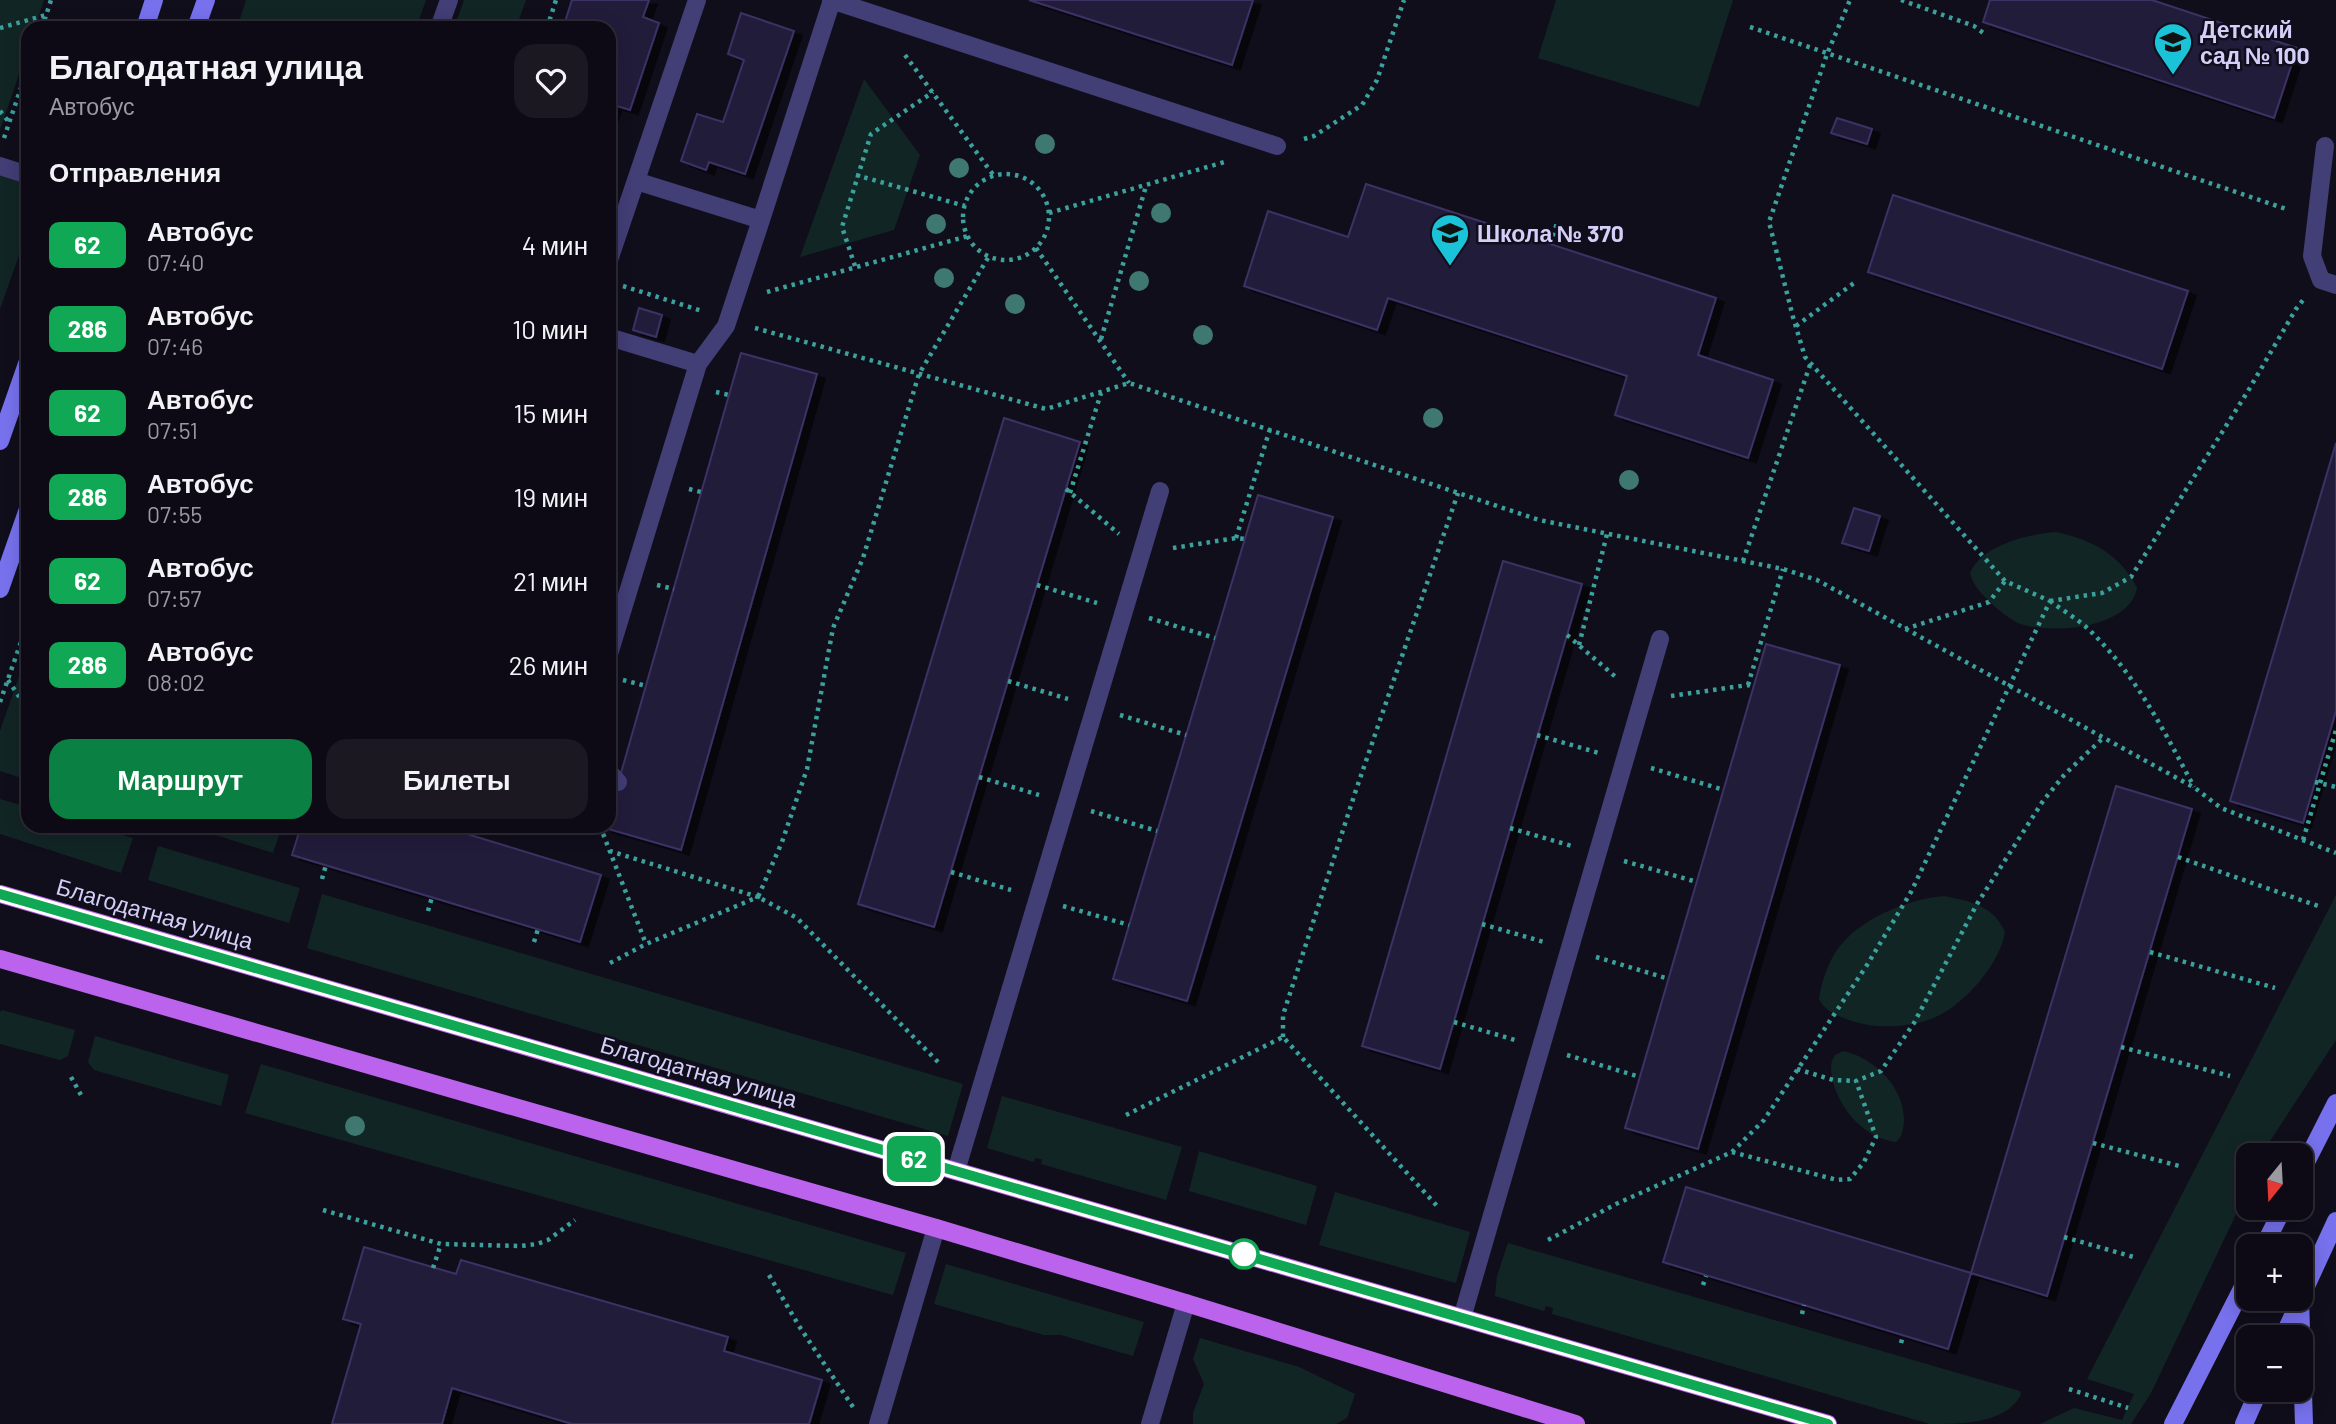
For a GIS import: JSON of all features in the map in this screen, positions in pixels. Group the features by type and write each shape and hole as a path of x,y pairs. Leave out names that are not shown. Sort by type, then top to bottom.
{"main road":[{"path":"147,21 154,0"},
{"path":"199,21 206,0"},
{"path":"0,441 21,381"},
{"path":"0,589 21,529"},
{"name":"Благодатная улица","path":"0,894 1828,1424"},
{"path":"0,959 936,1228 1576,1424"},
{"path":"2314,1146 2336,1103"},
{"path":"2313,1272 2336,1221"},
{"path":"2173,1424 2236,1300"},
{"path":"2301,1311 2304,1424"},
{"path":"2244,1424 2254,1402"}],"lane":[{"path":"442,21 449,0"},
{"path":"616,240 697,0"},
{"path":"616,631 698,364 727,323 831,0 1277,146"},
{"path":"2325,146 2312,256 2321,280 2336,285"},
{"path":"0,166 21,173"},
{"path":"636,181 761,220"},
{"path":"616,339 698,364"},
{"path":"956,1171 1160,491"},
{"path":"1462,1318 1660,639"},
{"path":"878,1424 936,1228"},
{"path":"1150,1424 1186,1303"}],"path":[{"path":"44,21 51,0"},
{"path":"549,21 556,0"},
{"path":"1277,146 1314,136 1362,105 1377,80 1404,0"},
{"path":"1850,0 1827,54 1769,222 1805,357 2005,581 2050,601 2084,626 2136,684 2195,788"},
{"path":"1901,0 1974,26 1986,35"},
{"path":"23,21 46,15"},
{"path":"0,27 21,22"},
{"path":"1750,27 2316,219"},
{"path":"901,50 994,176"},
{"path":"3,140 21,87"},
{"path":"855,266 842,227 871,134 933,92"},
{"path":"0,111 9,122"},
{"path":"1049,213 1231,160"},
{"path":"1016,175 1026,179 1042,193 1049,213 1046,232 1036,248 1014,259 989,256 972,243 963,216 975,187 994,176 1016,175"},
{"path":"856,176 965,206"},
{"path":"1101,340 1146,185"},
{"path":"1550,244 1557,223"},
{"path":"734,302 968,236"},
{"path":"1036,248 1129,383"},
{"path":"610,963 646,944 758,897 782,842 807,769 833,628 863,558 919,374 989,256"},
{"path":"1796,326 1853,283"},
{"path":"622,285 727,323 741,324 1046,409 1129,383 1539,520 1783,569 1817,580 2195,788 2221,808 2336,852"},
{"path":"2050,601 2102,593 2131,577 2248,391 2296,309"},
{"path":"1743,561 1811,362"},
{"path":"1070,493 1101,392"},
{"path":"1236,538 1270,429"},
{"path":"1438,1206 1283,1037 1283,1015 1355,793 1458,493"},
{"path":"1579,645 1606,534"},
{"path":"1748,685 1783,569"},
{"path":"1905,629 1989,602 2005,581"},
{"path":"1548,1240 1616,1204 1732,1152 1763,1120 1867,965 1911,892 2050,601"},
{"path":"0,702 21,642"},
{"path":"621,679 646,686"},
{"path":"8,680 21,700"},
{"path":"2304,840 2318,782 2336,730"},
{"path":"1797,1069 1833,1080 1856,1081 1881,1071 1914,1023 1978,904 2043,801 2065,774 2104,738"},
{"path":"2318,782 2336,787"},
{"path":"603,833 646,944"},
{"path":"610,851 758,897 797,918 938,1062"},
{"path":"2178,857 2318,906"},
{"path":"322,879 326,866"},
{"path":"428,911 432,897"},
{"path":"534,942 538,929"},
{"path":"2150,952 2275,988"},
{"path":"1126,1115 1283,1037"},
{"path":"2121,1047 2230,1076"},
{"path":"71,1077 81,1095"},
{"path":"1732,1152 1836,1180 1850,1179 1864,1162 1876,1136 1856,1081"},
{"path":"2092,1143 2183,1167"},
{"path":"323,1210 441,1244 537,1244 548,1240 575,1220"},
{"path":"2064,1237 2137,1258"},
{"path":"433,1268 441,1244"},
{"path":"769,1275 799,1326 858,1414"},
{"path":"1703,1285 1706,1276"},
{"path":"1801,1314 1804,1305"},
{"path":"1901,1343 1903,1335"},
{"path":"2069,1389 2128,1408"}],"green space":[{"path":"0,0 44,0 37,21 21,21 21,68 0,130"},
{"path":"246,0 426,0 418,21 239,21"},
{"path":"464,0 526,0 518,21 456,21"},
{"path":"1556,0 1733,0 1699,107 1538,58"},
{"path":"864,79 920,155 894,230 800,257"},
{"path":"0,175 21,182 21,250 0,309"},
{"path":"2056,532 2093,544 2113,557 2137,588 2131,602 2105,620 2087,625 2068,628 2032,627 2007,617 1982,594 1971,578 1970,573 1976,563 1995,548 2020,538"},
{"path":"21,670 21,778 0,771 0,731"},
{"path":"0,799 21,805 21,833 116,833 133,838 121,873 0,834"},
{"path":"209,833 280,833 273,853"},
{"path":"158,846 300,888 289,923 148,880"},
{"path":"322,894 963,1084 948,1136 307,948"},
{"path":"2336,895 2336,1040 2269,1143 2236,1143 2236,1214 2151,1393 2131,1424 2040,1424 2074,1408 2122,1420 2134,1394 2087,1379"},
{"path":"1944,896 1980,906 1994,916 2005,932 1997,956 1971,991 1940,1015 1907,1025 1860,1023 1836,1015 1825,1007 1819,999 1823,981 1832,958 1844,941 1884,913 1914,902"},
{"path":"2,1010 75,1030 68,1056 60,1060 0,1044"},
{"path":"95,1036 229,1075 221,1106 94,1070 88,1062"},
{"path":"1843,1051 1866,1060 1894,1086 1903,1109 1904,1122 1901,1136 1896,1142 1865,1129 1848,1113 1842,1103 1833,1082 1831,1068 1835,1055"},
{"path":"261,1064 906,1253 893,1295 245,1113"},
{"path":"1002,1096 1182,1147 1166,1200 1041,1164 1042,1159 1035,1158 1034,1162 987,1148"},
{"path":"1199,1151 1317,1186 1306,1225 1189,1191"},
{"path":"1335,1192 1470,1232 1456,1283 1319,1245"},
{"path":"1508,1243 2020,1391 2021,1395 2014,1405 1993,1417 1955,1424 1930,1424 1552,1314 1553,1308 1546,1306 1544,1311 1495,1296 1497,1276"},
{"path":"946,1264 1144,1322 1133,1356 1061,1335 1044,1335 934,1304"},
{"path":"1200,1338 1299,1367 1355,1394 1347,1418 1336,1424 1193,1424 1193,1413 1204,1384 1193,1359"}],"building":[{"path":"572,0 649,0 643,17 659,23 630,110 616,106 616,21 565,21"},
{"path":"1029,0 1253,0 1232,65"},
{"path":"1990,0 2152,0 2297,48 2274,118 1983,22"},
{"path":"741,13 794,31 745,174 709,162 706,170 681,161 697,114 723,122 744,60 728,54"},
{"path":"1837,118 1872,129 1867,144 1831,133"},
{"path":"1366,184 1716,298 1698,355 1773,380 1748,458 1615,415 1627,376 1388,298 1377,330 1244,286 1268,211 1348,237"},
{"path":"1893,195 2188,291 2162,369 1868,272"},
{"path":"639,308 662,315 656,337 633,330"},
{"path":"741,353 817,374 681,850 616,831 616,790"},
{"path":"1004,418 1080,442 934,927 858,904"},
{"path":"2336,443 2336,711 2303,823 2230,801"},
{"path":"1258,495 1333,517 1187,1001 1113,979"},
{"path":"1854,508 1880,516 1869,551 1842,543"},
{"path":"1503,561 1582,584 1440,1069 1362,1046"},
{"path":"1766,644 1840,665 1698,1149 1625,1128"},
{"path":"2116,786 2192,809 2047,1296 1971,1273"},
{"path":"299,833 464,833 601,875 580,942 292,855"},
{"path":"1686,1187 1971,1273 1948,1349 1663,1262"},
{"path":"364,1247 456,1274 461,1260 728,1337 724,1351 822,1380 809,1424 572,1424 452,1388 442,1424 332,1424 361,1324 343,1319"}],"bus line":[{"name":"62","path":"0,894 1828,1424"}],"place":[{"name":"Детский сад № 100","path":"2173,76"},
{"name":"Школа № 370","path":"1450,267"}]}
